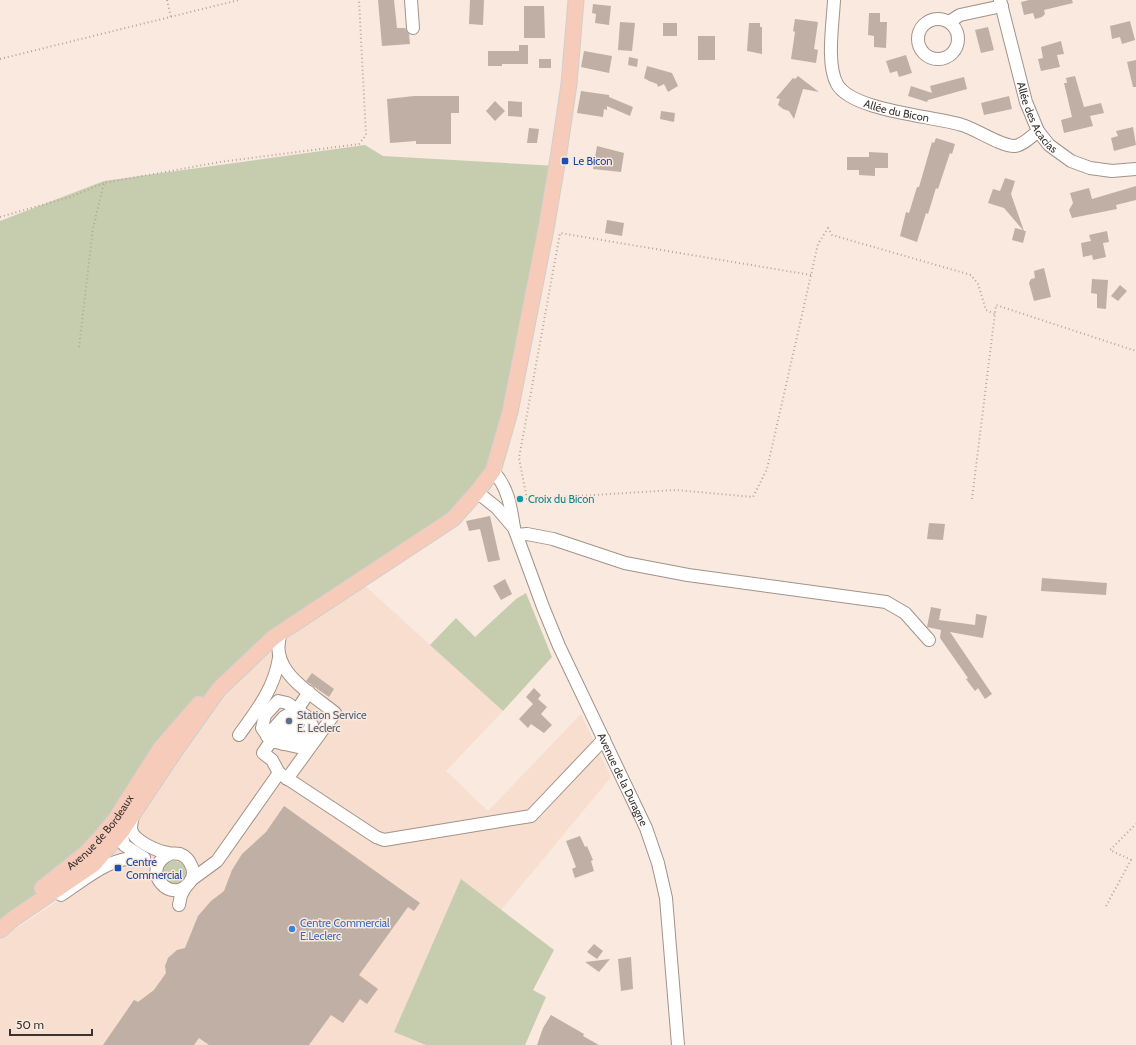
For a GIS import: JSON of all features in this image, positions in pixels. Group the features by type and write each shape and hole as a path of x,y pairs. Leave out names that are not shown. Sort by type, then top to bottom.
{"main road":[{"path":"119,831 132,816 177,748 219,689 269,641 282,631 452,519 477,492 492,471 504,439 510,412 556,174 568,84 576,0"},
{"name":"Avenue de Bordeaux","path":"0,930 14,918 94,864 119,831 160,749 180,725 238,665 269,641"},
{"name":"Avenue de Bordeaux","path":"0,922 86,854 119,831"}],"street":[{"path":"410,0 413,28"},
{"name":"Allée du Bicon","path":"834,0 832,56 838,85 847,94 870,105 962,125 1006,144 1016,146 1028,140 1038,131"},
{"path":"949,22 960,15 1001,3"},
{"name":"Allée des Acacias","path":"1001,3 1026,102 1038,131 1049,145 1071,161 1090,168 1112,171 1136,169"},
{"name":"Avenue de la Duragne","path":"492,471 499,478 511,502 516,532 545,614 646,828 660,870 666,898 678,1045"},
{"name":"Avenue de la Duragne","path":"477,492 497,508 516,532"},
{"path":"516,532 553,539 625,563 688,575 886,602 905,613 929,640"},
{"path":"240,735 263,702 274,682 279,658 278,642 282,631"},
{"path":"188,883 217,862 283,776 335,713 292,678 279,658"},
{"path":"275,740 292,737 298,726 298,710 309,692"},
{"path":"298,710 284,717 275,740 263,753 272,760 283,776 376,838 384,840 531,816 604,739"},
{"path":"119,831 155,851 180,854 191,864 200,866 217,862"},
{"path":"119,831 124,845 144,858 156,873 157,878 163,886 173,890 179,899 179,905 181,895 188,883 193,869 191,864"},
{"path":"156,873 160,861 170,854"},
{"path":"0,935 104,867 120,859 144,858"}],"path":[{"path":"167,0 171,18"},
{"path":"0,59 239,0"},
{"path":"0,217 70,197 104,183 220,162 359,144 366,135 359,0"},
{"path":"78,347 93,228 104,183"},
{"path":"811,275 560,233 519,458 527,499 676,490 753,497 767,469 811,275 818,244 828,228 832,235 971,275 978,284 986,310 995,314"},
{"path":"972,500 996,305 1136,351"},
{"path":"1106,906 1131,860 1110,850 1136,824"}],"shaded area":[{"path":"364,585 503,711 446,771 488,811 581,714 611,777 501,910 461,880 394,1032 426,1045 0,1045 0,939 97,875 226,690 314,617"}],"green space":[{"path":"365,145 383,156 557,166 497,460 453,519 274,637 219,689 133,816 0,930 0,221 104,181"},
{"path":"526,593 552,657 503,711 430,645 456,618 475,637 516,599"},
{"path":"174,861 182,865 186,873 182,881 174,885 166,881 162,873 166,865"},
{"path":"461,879 554,950 533,990 546,997 525,1045 426,1045 394,1032"}],"building":[{"path":"378,0 394,0 397,28 405,28 409,34 410,44 382,46"},
{"path":"470,0 484,0 483,25 469,24"},
{"path":"1029,0 1072,0 1073,3 1044,10 1045,14 1042,17 1035,19 1033,13 1024,15 1021,2"},
{"path":"593,4 611,6 609,25 595,23 596,14 592,13"},
{"path":"524,6 544,6 545,38 524,38"},
{"path":"869,13 880,13 880,22 887,22 886,48 874,47 874,36 868,35"},
{"path":"795,19 818,22 814,49 818,50 816,63 791,59 795,32 793,31"},
{"path":"1130,21 1135,40 1122,44 1120,37 1112,39 1110,26"},
{"path":"620,22 635,23 632,51 618,50"},
{"path":"663,23 677,23 677,36 663,36"},
{"path":"749,23 760,23 760,27 762,27 762,54 747,51"},
{"path":"988,27 994,50 981,53 975,30"},
{"path":"698,36 715,36 715,60 698,60"},
{"path":"1061,41 1064,54 1057,55 1060,67 1041,71 1038,59 1043,58 1041,47"},
{"path":"519,45 528,45 528,64 502,64 502,66 488,66 488,51 519,51"},
{"path":"584,51 612,56 609,73 581,67"},
{"path":"906,55 912,73 899,77 897,71 890,73 886,61"},
{"path":"629,57 638,59 637,67 628,65"},
{"path":"539,59 551,59 551,68 539,68"},
{"path":"1136,60 1136,87 1133,87 1127,62"},
{"path":"647,66 672,73 678,86 668,92 664,84 658,87 657,84 644,78"},
{"path":"798,76 819,92 803,89 794,119 789,111 778,105 780,99 776,98 793,78 795,79"},
{"path":"1075,76 1084,107 1101,103 1104,113 1090,116 1093,126 1064,133 1061,120 1072,117 1064,83 1067,83 1066,78"},
{"path":"964,77 967,89 928,100 927,102 908,96 911,86 932,93 930,86"},
{"path":"581,91 609,95 609,97 633,107 630,116 607,106 607,110 604,109 603,117 577,113"},
{"path":"414,96 459,96 459,113 451,113 451,144 416,144 416,141 390,143 387,99"},
{"path":"1009,96 1012,109 984,115 981,103"},
{"path":"495,101 505,111 495,121 486,111"},
{"path":"508,101 522,102 522,117 508,116"},
{"path":"661,111 675,113 674,122 660,119"},
{"path":"1133,127 1136,145 1114,151 1111,138 1118,136 1116,131"},
{"path":"529,128 539,129 537,143 527,143"},
{"path":"936,138 955,144 952,154 950,153 938,189 936,188 928,214 926,213 917,242 900,236 906,212 909,213 917,187 919,187 932,142 934,143"},
{"path":"597,146 624,153 621,172 593,169"},
{"path":"869,152 888,153 888,168 875,168 875,176 859,175 859,170 847,170 847,157 869,157"},
{"path":"1005,178 1015,181 1011,194 1024,231 1026,231 1023,243 1012,240 1015,228 1023,230 1004,208 988,203 993,189 1000,191"},
{"path":"1136,186 1136,200 1116,205 1117,209 1072,218 1069,210 1073,203 1070,193 1089,188 1092,199"},
{"path":"607,220 624,223 622,236 605,233"},
{"path":"1107,231 1109,242 1103,243 1106,257 1093,260 1092,255 1083,257 1081,243 1091,241 1089,235"},
{"path":"1044,268 1051,297 1034,301 1029,283 1031,279 1035,278 1034,271"},
{"path":"1092,279 1108,280 1106,309 1097,308 1097,294 1091,293"},
{"path":"1120,285 1127,291 1118,301 1111,296"},
{"path":"490,516 500,560 488,562 480,529 469,531 466,521"},
{"path":"929,523 945,524 943,540 927,539"},
{"path":"1042,578 1107,583 1106,595 1041,591"},
{"path":"505,579 512,594 501,600 493,586"},
{"path":"931,607 941,609 939,620 975,625 976,614 987,616 983,638 950,632 992,694 985,699 978,688 975,691 966,679 968,678 940,638 941,630 927,627"},
{"path":"312,673 334,689 329,697 306,681"},
{"path":"534,688 541,695 538,699 547,707 541,714 552,725 544,733 531,724 528,728 519,719 533,704 526,697"},
{"name":"Centre Commercial E.Leclerc","path":"284,806 420,903 414,911 408,907 359,975 378,989 367,1004 360,999 343,1023 331,1015 309,1045 209,1045 199,1038 194,1045 103,1045 134,1000 138,1002 154,990 166,973 165,966 168,958 177,950 185,948 198,916 211,901 224,891 232,870 242,854 266,832"},
{"path":"580,836 585,847 587,846 593,860 591,861 594,871 575,878 572,869 576,867 566,841"},
{"path":"594,944 603,951 597,959 587,952"},
{"path":"631,957 633,989 621,991 618,959"},
{"path":"610,959 599,972 585,962"},
{"path":"551,1015 584,1034 583,1036 599,1045 537,1045 543,1028"}],"place":[{"name":"Le Bicon","path":"565,161"},
{"name":"Croix du Bicon","path":"520,499"},
{"name":"Station Service E. Leclerc","path":"289,721"},
{"name":"Centre Commercial","path":"118,868"},
{"name":"Centre Commercial E.Leclerc","path":"292,929"}]}
